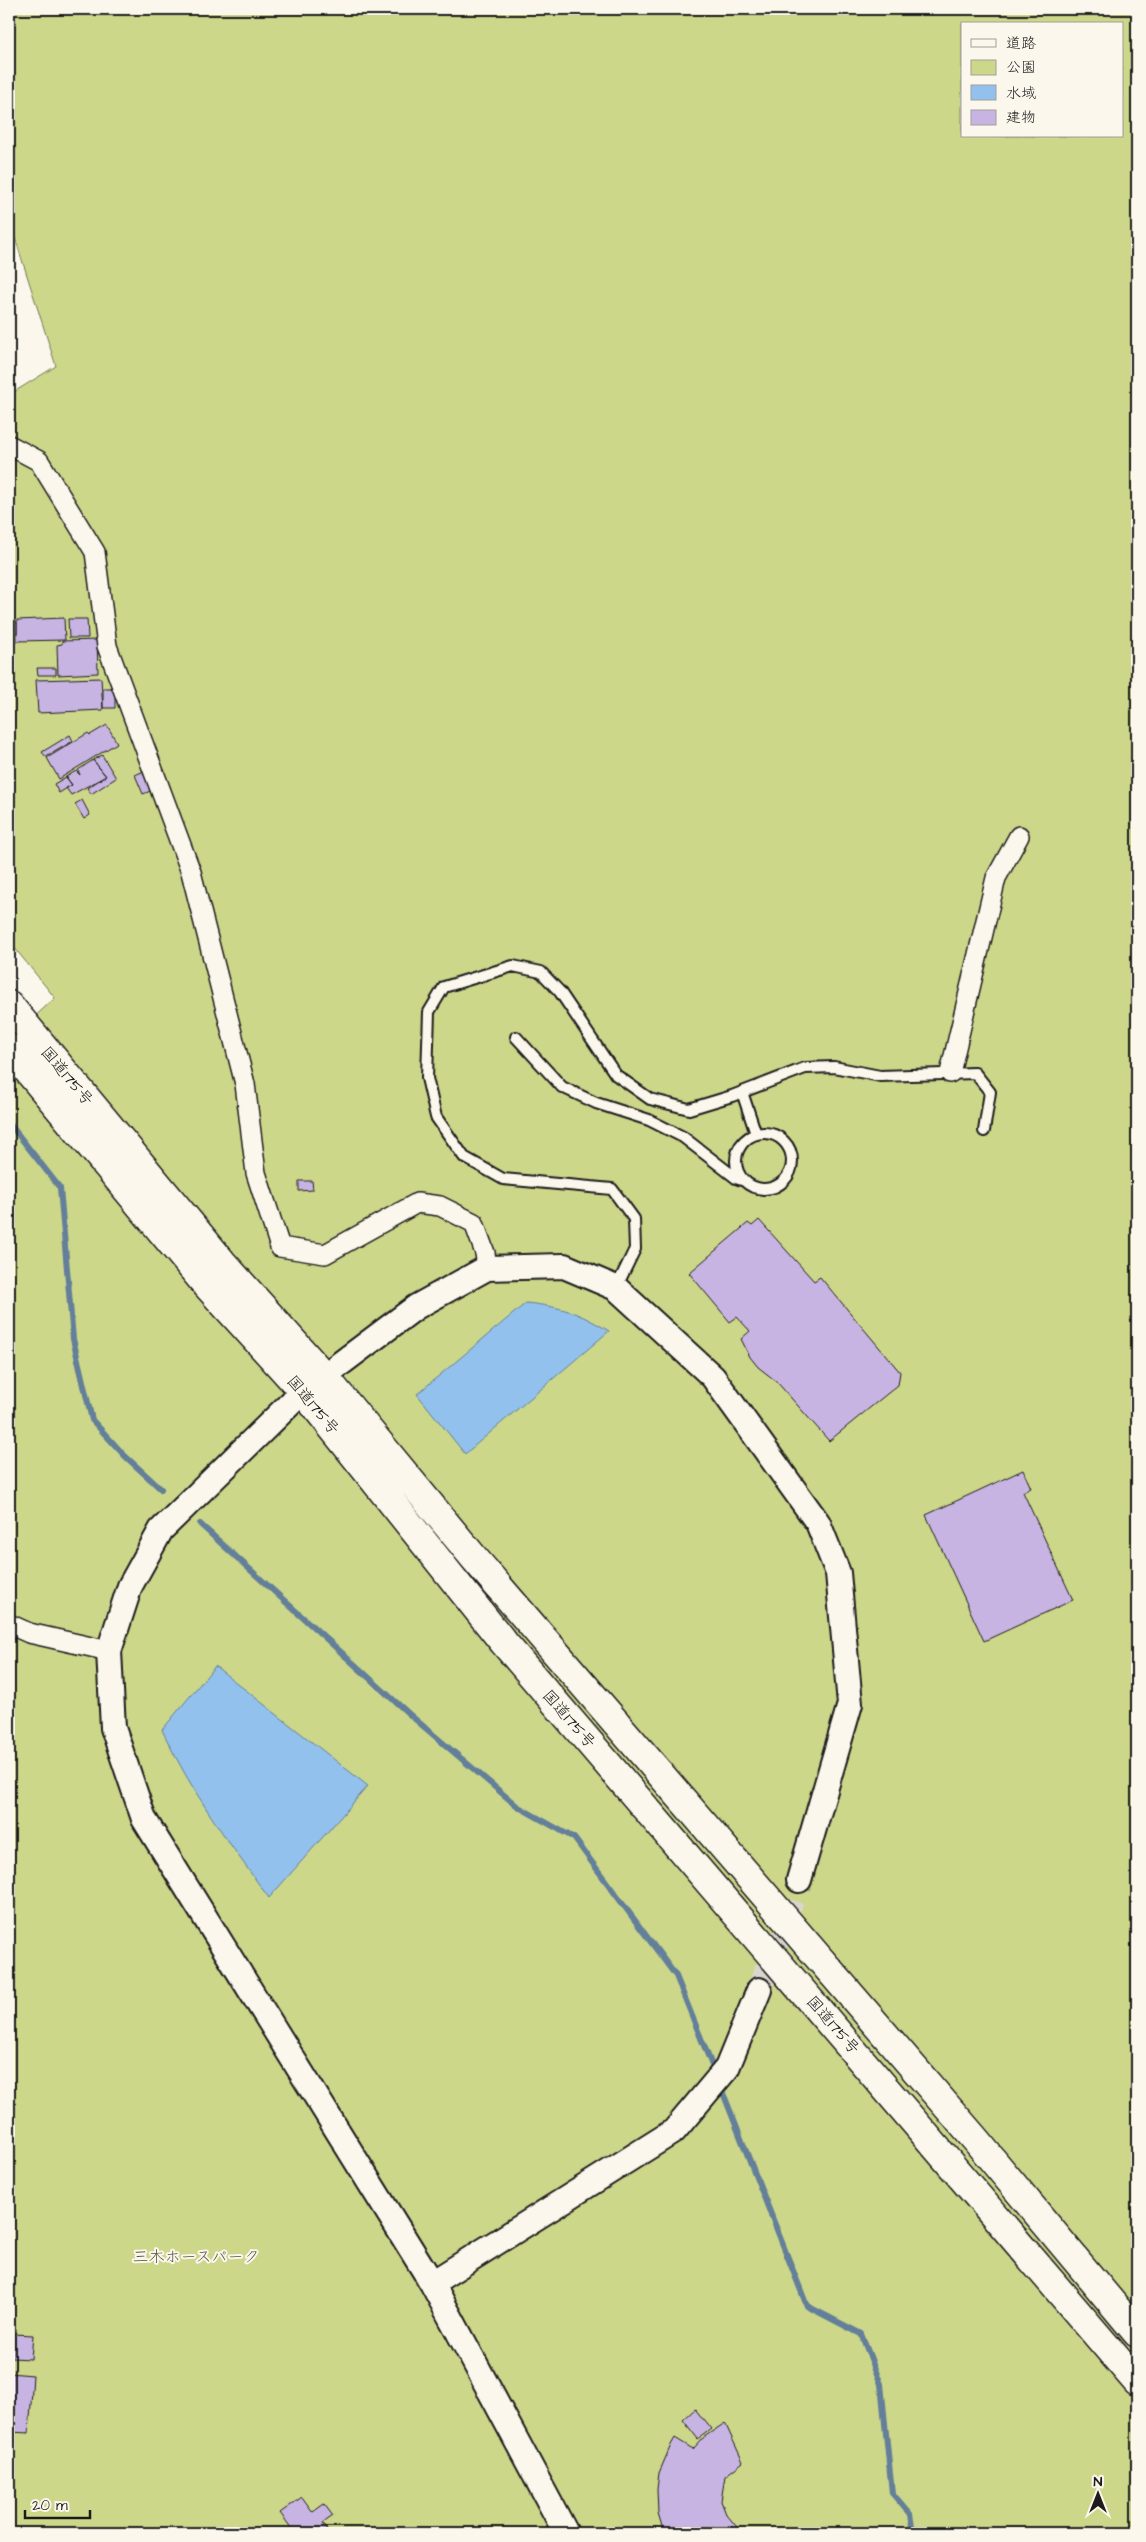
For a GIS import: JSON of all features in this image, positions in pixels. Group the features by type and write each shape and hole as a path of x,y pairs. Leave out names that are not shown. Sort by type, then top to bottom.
{"highway":[{"name":"国道175号","path":"9,1005 222,1262 505,1644 1137,2382"},
{"name":"国道175号","path":"9,1048 203,1281 314,1384 475,1559 968,2132 1137,2333"}],"street":[{"path":"9,446 39,461 95,552 107,646 191,872 245,1084 256,1173 280,1246 325,1254 417,1203 440,1206 474,1223 485,1253 487,1268"},
{"path":"950,1073 996,878 1019,836"},
{"path":"566,2533 432,2283 144,1819 113,1728 109,1651 130,1586 161,1530 314,1384 416,1307 487,1268 564,1266 616,1288 713,1377 818,1524 838,1573 850,1704 799,1880"},
{"path":"9,1624 29,1633 109,1651"},
{"path":"432,2283 674,2131 726,2068 759,1990"}],"lane":[{"path":"616,1288 635,1249 634,1219 612,1189 503,1179 464,1157 436,1117 427,1078 429,1012 444,987 513,966 541,972 560,992 616,1074 650,1098 689,1109 806,1068 834,1067 880,1076 974,1073 990,1092 984,1131"},
{"path":"516,1037 562,1087 596,1102 648,1120 683,1137 736,1178 762,1189 772,1188 781,1184 791,1170 793,1161 788,1145 774,1134 756,1134 748,1138 737,1154 736,1164 745,1181"},
{"path":"742,1092 756,1134"}],"path":[{"path":"9,2108 9,2114"}],"green space":[{"name":"三木ホースパーク","path":"9,9 1137,9 1137,2533 9,2533 9,1040 55,998 9,941 9,395 56,366 9,219"}],"water":[{"path":"526,1303 569,1311 609,1331 465,1454 417,1394"},
{"path":"215,1666 368,1786 269,1898 198,1796 162,1730"}],"building":[{"path":"64,618 65,640 17,641 17,620"},
{"path":"68,619 87,619 88,638 69,638"},
{"path":"9,622 17,622 17,633 9,633"},
{"path":"97,640 98,673 58,675 57,645 62,644 62,641"},
{"path":"37,668 56,668 56,675 38,675"},
{"path":"101,678 103,710 38,713 36,680"},
{"path":"103,688 115,688 115,708 103,708"},
{"path":"107,725 117,743 59,779 47,758 88,733 90,735"},
{"path":"70,735 73,741 46,757 42,752"},
{"path":"102,755 116,778 91,794 87,788 106,776 93,760"},
{"path":"93,760 106,776 71,795 66,788 72,785 66,777 76,771 80,775 78,770"},
{"path":"144,771 153,790 143,794 135,775"},
{"path":"66,777 72,785 59,793 54,784"},
{"path":"82,800 90,815 84,819 75,804"},
{"path":"299,1181 312,1181 313,1190 299,1191"},
{"path":"759,1220 814,1281 820,1277 900,1372 898,1385 829,1441 776,1381 758,1367 750,1357 741,1339 750,1331 737,1317 730,1322 689,1273 748,1223 752,1226"},
{"path":"1023,1470 1031,1488 1023,1492 1073,1600 984,1641 926,1515"},
{"path":"13,2334 33,2335 31,2359 12,2358"},
{"path":"9,2373 33,2375 29,2433 9,2432"},
{"path":"695,2409 711,2429 698,2439 683,2420"},
{"path":"725,2423 743,2462 725,2476 721,2501 726,2514 737,2527 733,2533 664,2533 658,2513 657,2489 659,2473 671,2445 675,2438 693,2449 704,2437"},
{"path":"302,2497 313,2512 324,2504 333,2516 323,2523 330,2533 295,2533 280,2513"}],"waterway":[{"path":"9,1123 60,1188 73,1339 92,1420 125,1456 161,1489"},
{"path":"200,1524 409,1714 517,1806 574,1838 676,1976 715,2073"},
{"path":"720,2085 807,2306 861,2334 881,2384 892,2493 910,2514 913,2533"}],"tunnel":[{"path":"759,1990 799,1880"}]}
